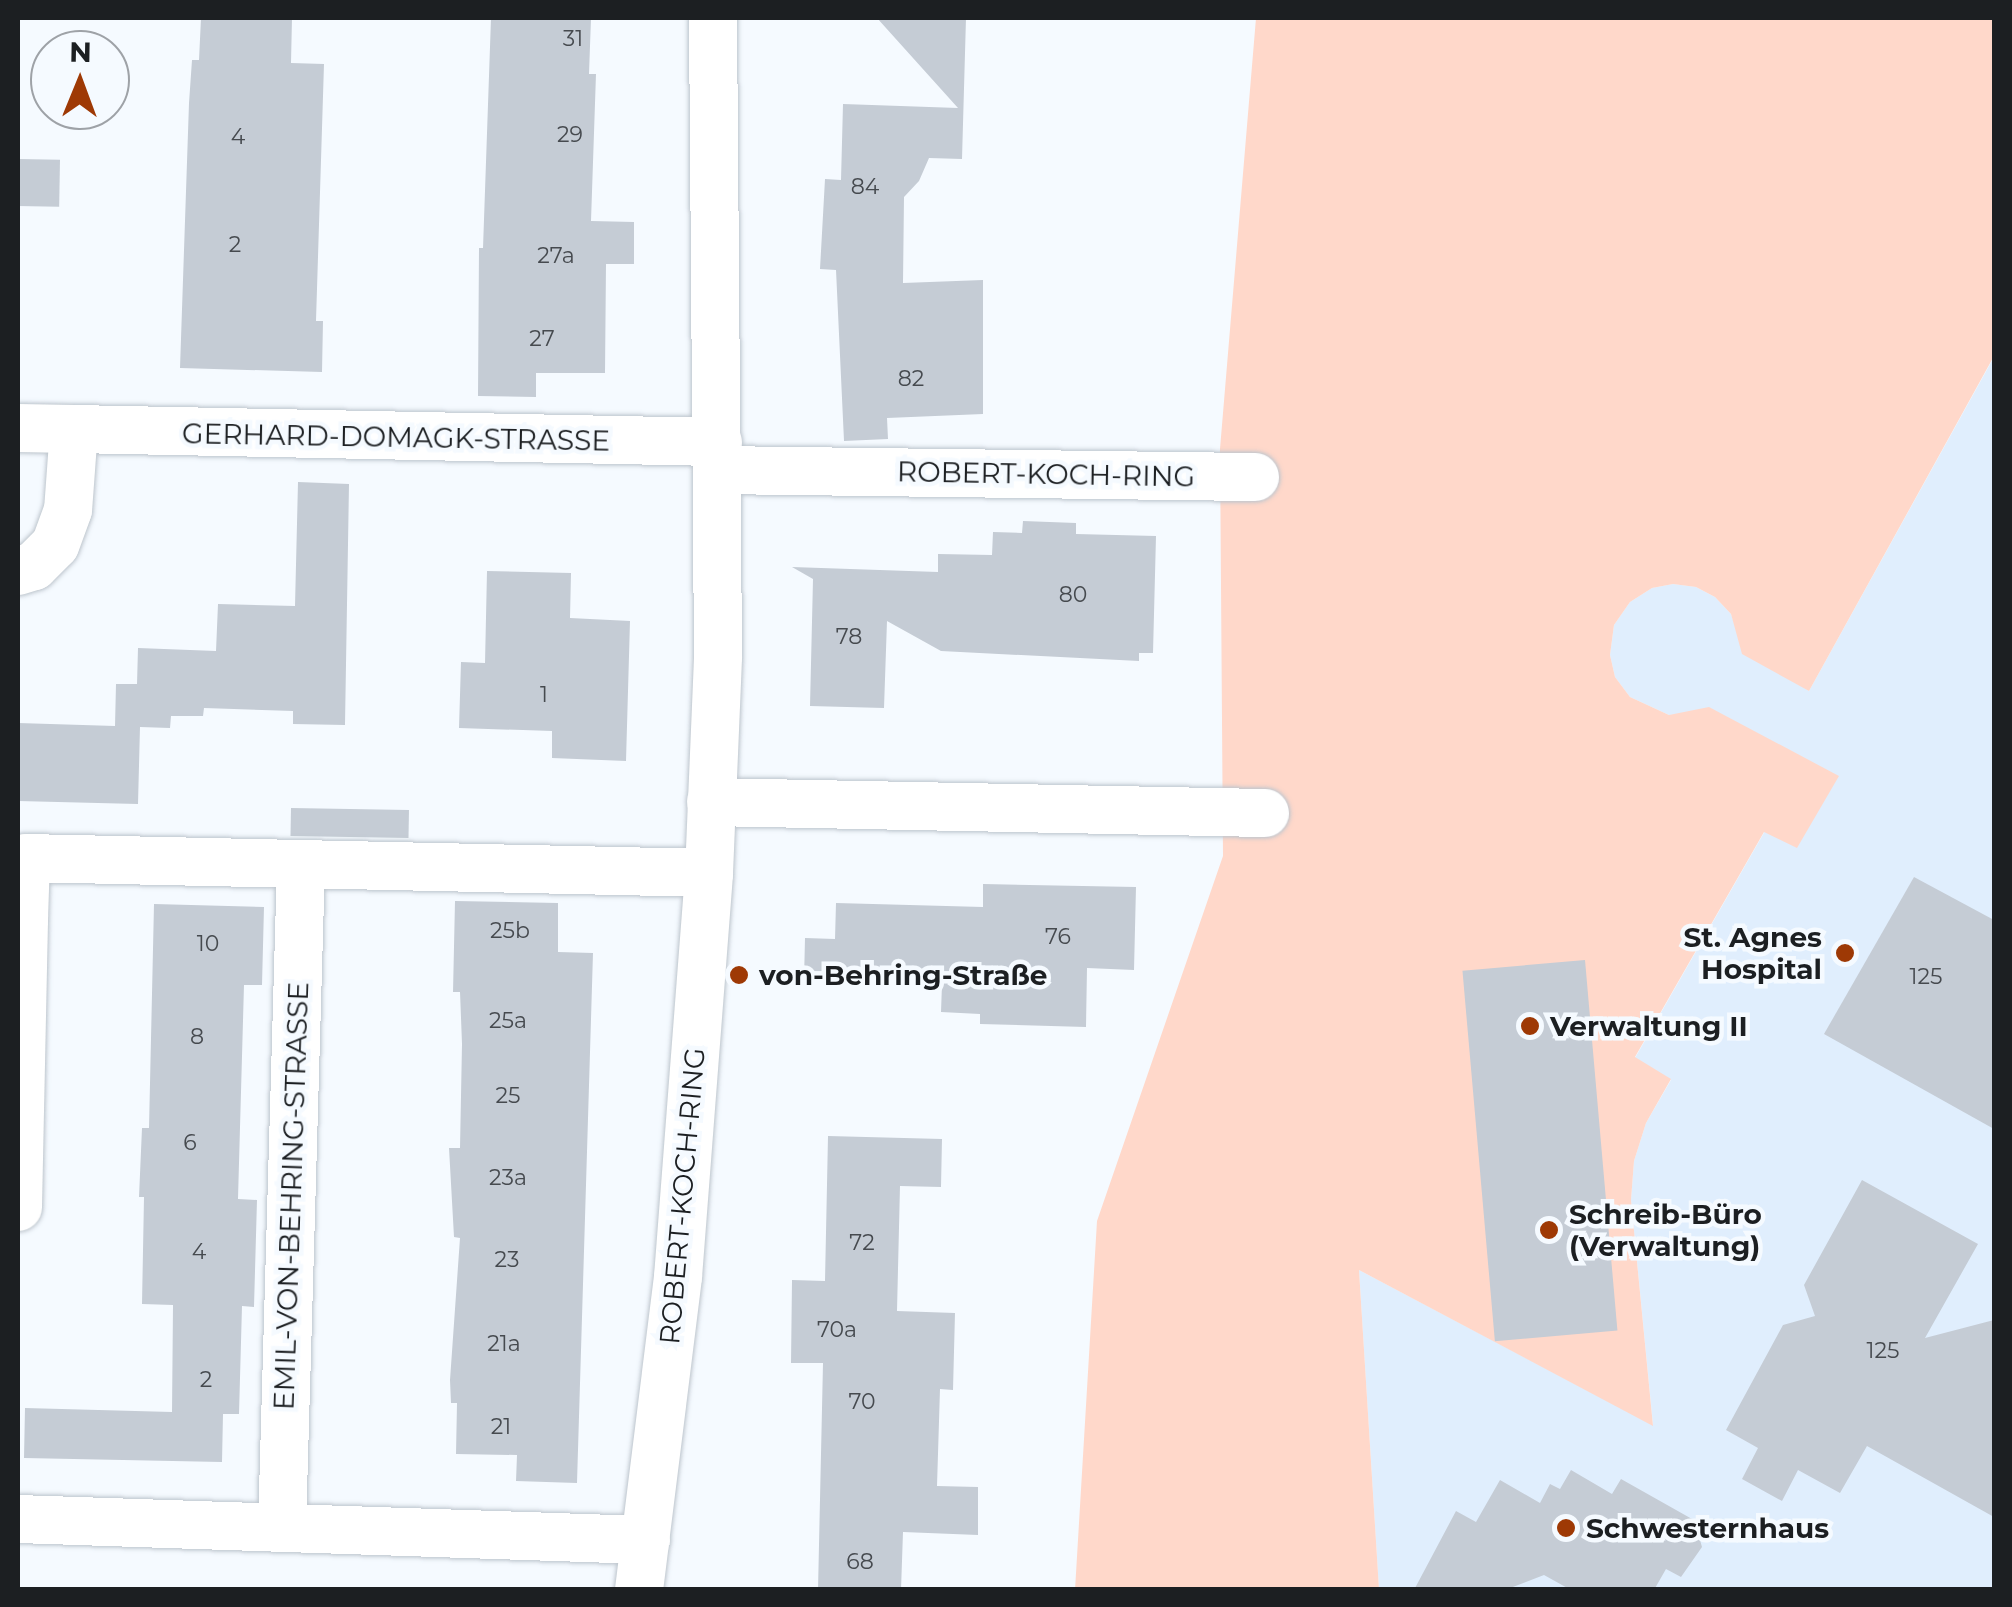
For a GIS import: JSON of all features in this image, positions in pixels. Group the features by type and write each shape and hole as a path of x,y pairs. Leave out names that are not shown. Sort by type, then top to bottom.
{"street":[{"name":"ROBERT-KOCH-RING","path":"639,1590 678,1277 709,873 718,656 714,18"},
{"name":"GERHARD-DOMAGK-STRASSE","path":"18,428 718,456"},
{"path":"18,571 34,566 54,545 62,528 73,481 74,429"},
{"name":"ROBERT-KOCH-RING","path":"718,456 1254,478"},
{"path":"711,802 1265,813"},
{"path":"18,1207 21,919 26,858 709,873"},
{"name":"EMIL-VON-BEHRING-STRASSE","path":"282,1528 301,864"},
{"path":"18,1518 646,1540"}],"shaded area":[{"path":"1256,18 1994,18 1994,356 1809,691 1742,654 1731,614 1715,597 1696,587 1673,584 1652,588 1630,602 1614,625 1610,655 1615,677 1630,697 1669,715 1709,707 1839,776 1797,848 1764,832 1635,1057 1671,1079 1646,1123 1634,1161 1631,1200 1653,1426 1359,1270 1379,1589 1075,1590 1097,1221 1223,856 1220,449"},
{"name":"St. Agnes Hospital","path":"1994,357 1994,1589 1379,1589 1359,1270 1653,1425 1631,1200 1634,1161 1646,1123 1671,1080 1635,1058 1765,831 1690,714 1669,715 1630,697 1615,677 1610,655 1614,625 1630,602 1652,588 1673,584 1696,587 1715,597 1731,614 1742,647 1809,691"}],"building":[{"path":"201,18 292,18 291,63 324,64 316,321 323,321 322,372 180,368 189,103 192,60 199,60"},
{"path":"491,18 591,18 589,74 596,74 591,221 634,222 634,264 606,264 605,373 536,373 536,397 478,396 479,248 483,248"},
{"path":"877,18 966,18 962,159 929,158 919,181 904,197 903,283 983,280 983,414 887,418 888,439 844,441 836,270 820,269 825,179 841,180 843,104 958,108"},
{"path":"18,159 60,160 59,207 18,206"},
{"path":"298,482 349,484 345,725 293,724 293,711 204,708 203,716 171,716 170,728 140,727 138,804 18,801 18,723 115,726 116,684 137,684 138,648 216,651 218,604 295,606"},
{"path":"1023,521 1076,523 1076,534 1156,536 1153,653 1139,653 1139,661 941,651 887,621 884,708 810,706 813,579 792,567 938,572 938,554 992,555 993,532 1022,533"},
{"path":"487,571 571,573 570,618 630,621 626,761 552,758 552,731 459,728 461,662 485,663"},
{"path":"291,808 409,810 408,838 291,836"},
{"name":"St. Agnes Hospital","path":"1914,877 1994,920 1994,1129 1824,1034"},
{"path":"983,884 1136,887 1134,970 1087,968 1086,1027 980,1024 980,1014 941,1012 942,984 804,980 805,938 835,939 836,903 983,907"},
{"path":"455,901 558,903 558,952 593,953 577,1483 516,1481 517,1455 456,1454 457,1403 451,1403 450,1380 460,1238 454,1237 449,1148 460,1148 462,1044 460,992 453,992"},
{"path":"154,904 264,907 262,985 244,985 238,1199 257,1200 254,1307 242,1306 239,1414 223,1414 222,1462 24,1458 25,1408 172,1412 173,1305 142,1304 144,1197 139,1197 142,1128 149,1128"},
{"path":"1585,960 1617,1331 1495,1341 1462,971"},
{"path":"828,1136 942,1139 941,1187 900,1186 897,1311 955,1313 953,1390 940,1389 937,1486 978,1487 978,1535 903,1532 901,1590 818,1590 823,1363 791,1363 792,1280 825,1281"},
{"path":"1862,1180 1978,1244 1925,1338 1994,1320 1994,1517 1867,1446 1840,1493 1798,1470 1782,1501 1742,1479 1758,1448 1726,1430 1783,1325 1815,1316 1804,1285"},
{"name":"Schwesternhaus","path":"1571,1470 1612,1494 1621,1479 1708,1528 1700,1540 1702,1547 1681,1577 1666,1569 1654,1590 1571,1590 1544,1575 1505,1590 1414,1590 1456,1511 1476,1522 1500,1480 1540,1503 1550,1484 1560,1489"}],"place":[{"name":"St. Agnes Hospital","path":"1845,953"},
{"name":"von-Behring-Straße","path":"739,975"},
{"name":"Verwaltung II","path":"1530,1026"},
{"name":"Schreib-Büro (Verwaltung)","path":"1549,1230"},
{"name":"Schwesternhaus","path":"1566,1528"}]}
